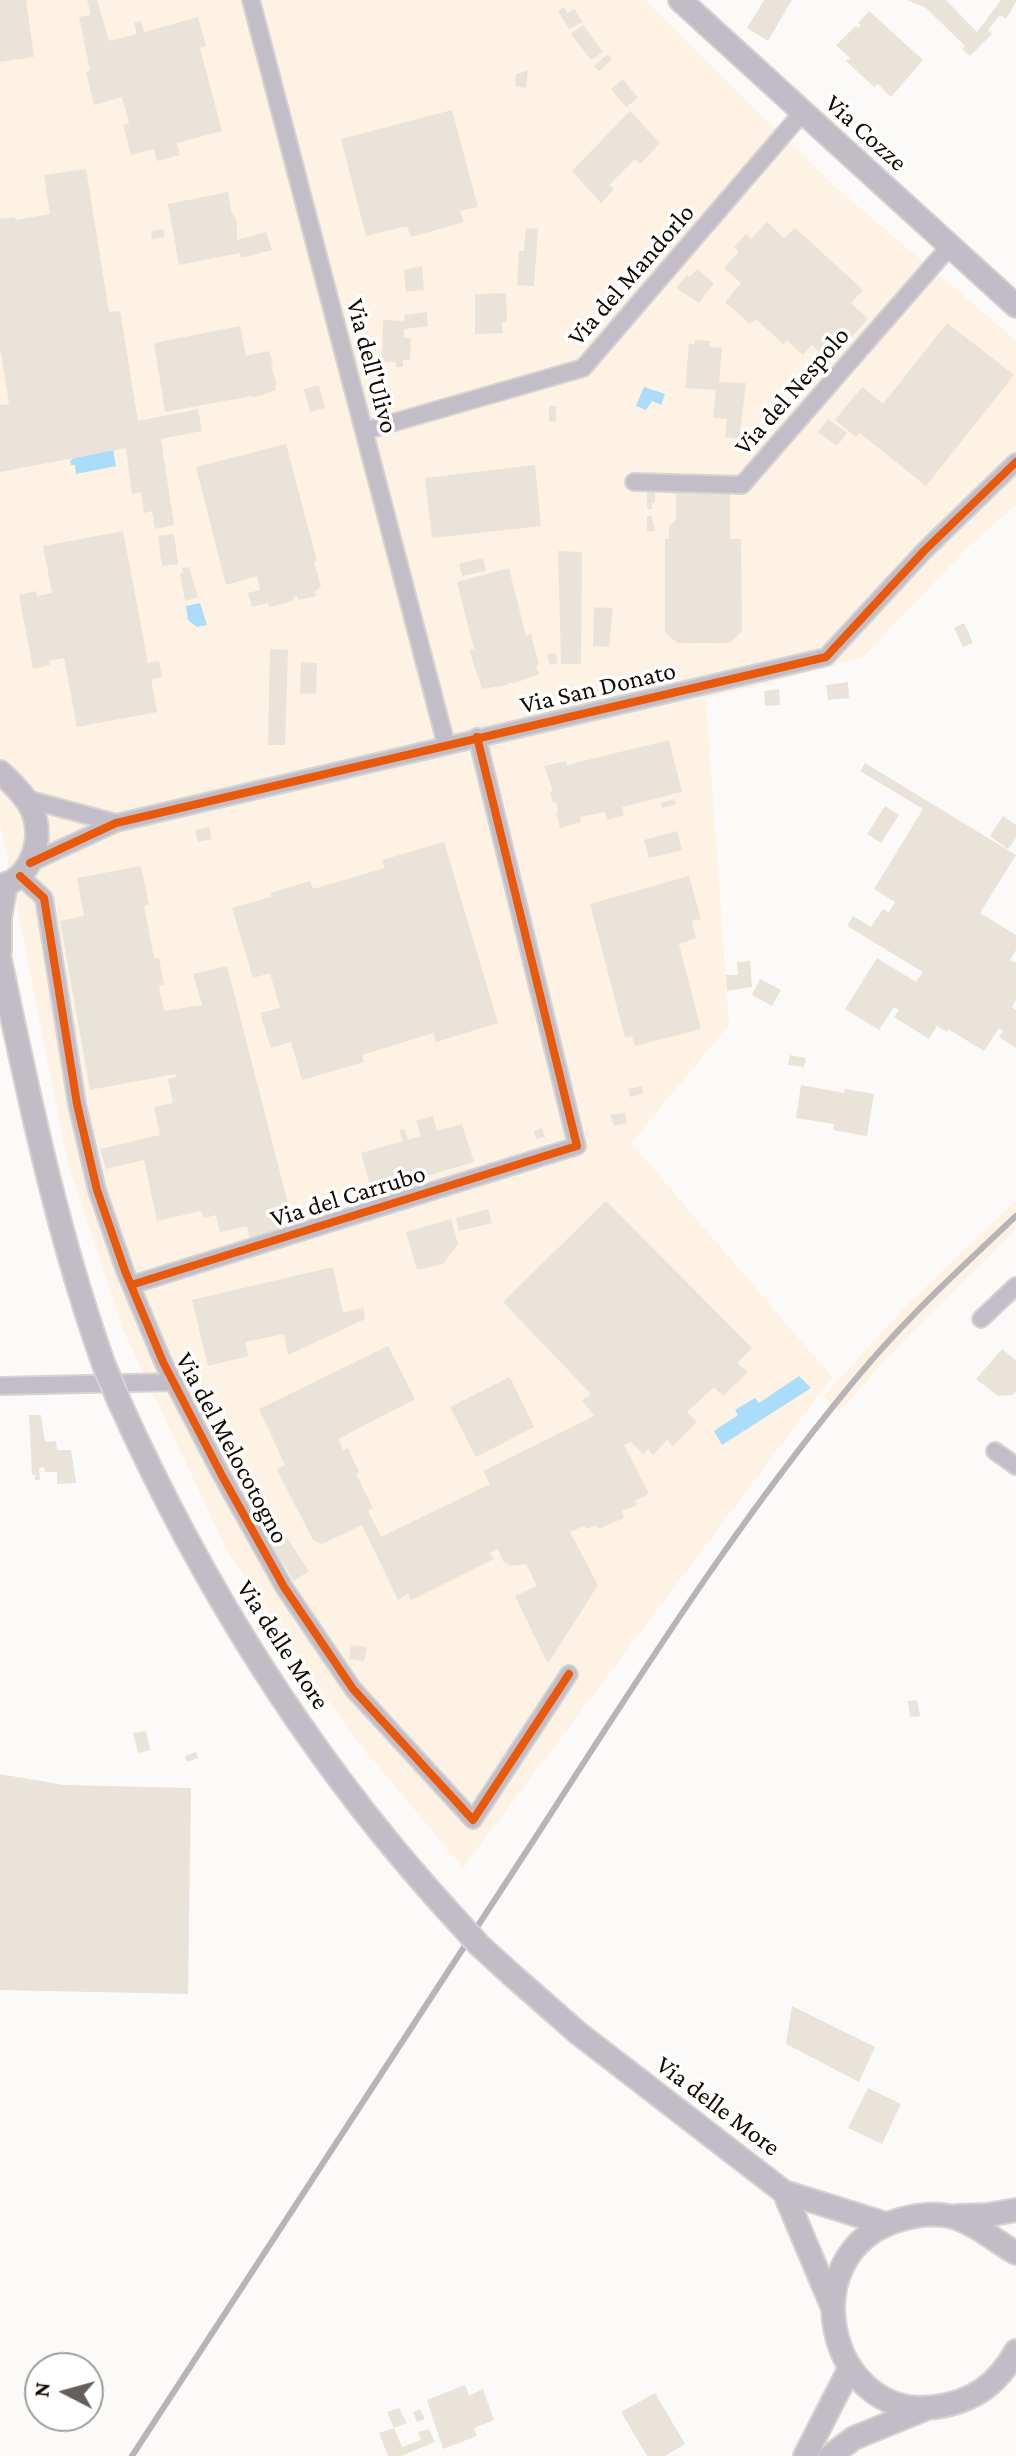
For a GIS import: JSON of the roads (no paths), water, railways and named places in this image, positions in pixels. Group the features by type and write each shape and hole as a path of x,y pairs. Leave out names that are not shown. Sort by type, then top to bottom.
{"main road":[{"name":"Via Cozze","path":"680,0 1016,306"},
{"path":"0,950 0,917 14,877 38,838 33,811 7,779"},
{"name":"Via delle More","path":"0,960 31,1108 84,1309 119,1401 180,1528 238,1631 349,1792 479,1945 578,2033 784,2192"},
{"path":"784,2192 886,2224"},
{"path":"784,2192 832,2306 836,2339 850,2368 871,2389 897,2403 926,2408 956,2405 982,2392 1005,2372 1016,2351"},
{"path":"832,2306 837,2281 848,2257 865,2238 886,2224 918,2215 951,2217 1016,2210"},
{"path":"951,2217 981,2229 1006,2247 1016,2272"},
{"path":"805,2456 850,2368"},
{"path":"830,2456 854,2438 926,2408"}],"street":[{"name":"Via dell'Ulivo","path":"251,0 446,744"},
{"name":"Via del Mandorlo","path":"364,431 583,368 802,113"},
{"name":"Via del Nespolo","path":"634,482 742,485 950,246"},
{"name":"Via San Donato","path":"14,877 116,823 826,657 924,551 1016,462"},
{"name":"Via del Carrubo","path":"131,1285 577,1146 477,737"},
{"path":"7,779 116,823"},
{"name":"Via del Melocotogno","path":"14,877 44,898 77,1104 97,1190 131,1285 174,1382 284,1587 353,1689 473,1820 569,1674"},
{"path":"981,1319 1016,1286"},
{"path":"0,1386 174,1382"},
{"path":"995,1451 1016,1466"}],"water":[{"path":"644,387 665,394 661,405 652,401 646,410 636,406"},
{"path":"113,450 116,466 76,474 75,465 71,465 70,461 74,458"},
{"path":"200,603 207,625 197,627 188,620 186,606"},
{"path":"799,1376 811,1388 722,1445 714,1431 738,1415 735,1410 755,1398 759,1403"}],"railway":[{"path":"132,2456 648,1663 733,1540 822,1420 870,1362 923,1305 1016,1216"}]}
